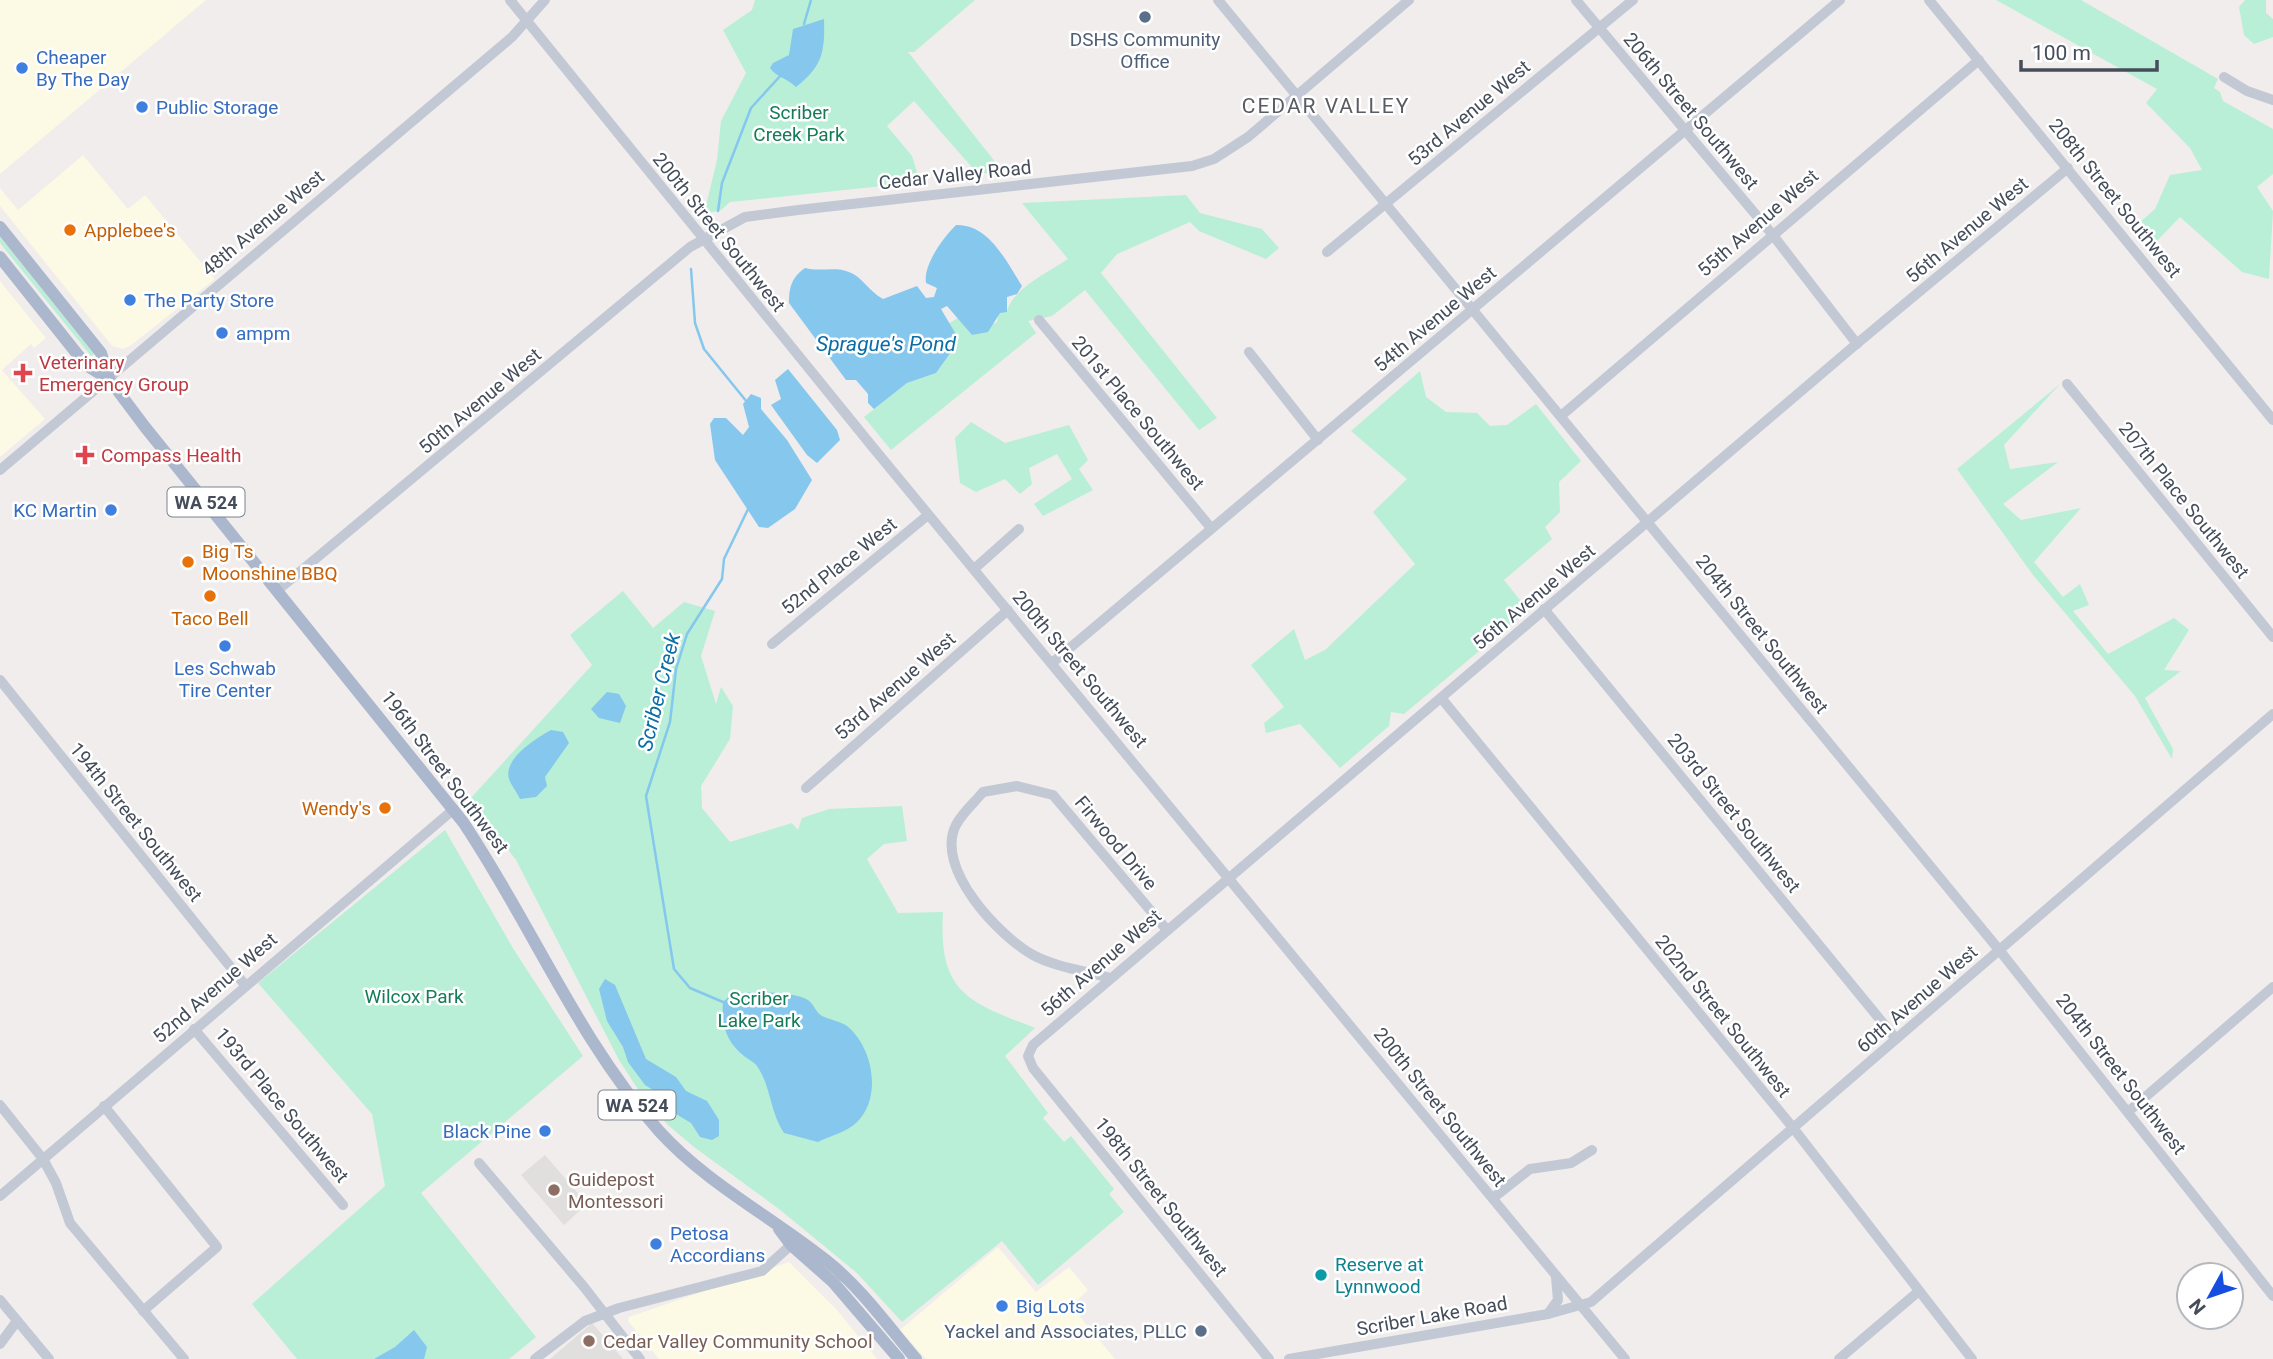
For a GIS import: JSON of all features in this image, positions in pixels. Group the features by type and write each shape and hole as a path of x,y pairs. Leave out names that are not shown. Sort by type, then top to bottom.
{"main road":[{"name":"196th Street Southwest","path":"0,227 101,353 109,379"},
{"name":"196th Street Southwest","path":"0,257 86,365 109,379 454,809 502,882 618,1083 661,1133 698,1168 830,1263 866,1300 916,1359"},
{"name":"196th Street Southwest","path":"770,1218 790,1245 832,1282 899,1359"},
{"path":"790,1245 799,1246 822,1262 830,1263"}],"street":[{"name":"200th Street Southwest","path":"510,0 928,515 1625,1359"},
{"name":"48th Avenue West","path":"0,470 512,37 545,0"},
{"name":"204th Street Southwest","path":"1218,0 1562,415 1648,524 2000,951 2129,1111 2273,1297"},
{"path":"1298,95 1409,0"},
{"name":"206th Street Southwest","path":"1576,0 1772,234 1857,344"},
{"name":"53rd Avenue West","path":"1327,252 1633,0"},
{"name":"54th Avenue West","path":"1052,663 1840,0"},
{"name":"208th Street Southwest","path":"1929,0 2273,420"},
{"name":"55th Avenue West","path":"1562,415 1979,60"},
{"path":"2224,77 2247,91 2273,100"},
{"name":"Cedar Valley Road","path":"704,240 746,218 1178,169 1214,159 1248,137 1298,95"},
{"name":"56th Avenue West","path":"1028,1056 1033,1045 1110,978 2068,168"},
{"name":"50th Avenue West","path":"278,590 690,247 704,240"},
{"name":"201st Place Southwest","path":"1039,320 1211,528"},
{"path":"1250,352 1318,440"},
{"name":"207th Place Southwest","path":"2067,384 2273,637"},
{"name":"52nd Place West","path":"772,644 928,515"},
{"path":"974,569 1019,529"},
{"name":"203rd Street Southwest","path":"1544,609 1896,1039"},
{"name":"53rd Avenue West","path":"806,788 1008,610"},
{"name":"194th Street Southwest","path":"0,680 245,985"},
{"name":"202nd Street Southwest","path":"1442,699 1794,1129 1972,1359"},
{"name":"60th Avenue West","path":"1582,1306 1591,1302 1794,1129 2273,714"},
{"name":"Firwood Drive","path":"1110,978 1035,956 1002,934 967,890 952,850 955,826 983,792 1017,786 1053,795 1167,930"},
{"name":"52nd Avenue West","path":"0,1196 454,809"},
{"path":"2129,1111 2273,987"},
{"name":"193rd Place Southwest","path":"194,1029 343,1205"},
{"name":"198th Street Southwest","path":"1028,1056 1033,1068 1269,1359"},
{"path":"0,1105 43,1159 56,1184 70,1223 184,1359"},
{"path":"104,1106 217,1247 143,1311"},
{"path":"1493,1198 1530,1168 1571,1164 1592,1150"},
{"path":"479,1163 584,1287 640,1359"},
{"path":"535,1359 573,1327 603,1313 762,1270 790,1245"},
{"path":"1548,1314 1558,1300 1555,1273"},
{"path":"1839,1359 1919,1291"},
{"path":"0,1300 49,1359"},
{"name":"Scriber Lake Road","path":"1289,1359 1582,1306"},
{"path":"0,1344 17,1321"}],"shaded area":[{"path":"0,0 206,0 0,174"},
{"path":"83,155 128,209 145,195 215,279 123,349 112,346 0,206 0,188 18,210"},
{"path":"0,281 46,338 34,348 31,344 2,370 45,419 0,457"},
{"name":"Guidepost Montessori","path":"545,1155 587,1204 564,1225 521,1175"},
{"path":"998,1247 1036,1292 1069,1267 1088,1290 1071,1306 1115,1359 926,1359 900,1330"},
{"path":"789,1262 837,1310 877,1359 659,1359 628,1321 629,1317"},
{"name":"Cedar Valley Community School","path":"592,1323 623,1359 550,1359"}],"green space":[{"name":"Scriber Creek Park","path":"755,0 975,0 914,52 908,52 1004,173 977,173 914,101 887,126 912,156 920,182 730,202 721,210 704,214 717,160 721,121 746,73 723,30 752,10"},
{"path":"1996,0 2081,0 2218,79 2214,88 2220,92 2223,101 2273,129 2273,174 2257,187 2273,211 2269,279 2242,272 2180,217 2148,250 2131,230 2155,209 2170,175 2202,170 2190,148 2146,103 2157,89"},
{"path":"2245,0 2266,0 2266,13 2273,19 2273,37 2254,44 2244,35 2239,7"},
{"path":"1186,195 1200,213 1262,229 1279,248 1266,259 1199,231 1190,222 1117,254 1101,273 1217,418 1199,430 1085,290 1052,316 1028,321 1036,333 891,450 864,417 907,383 936,373 954,348 957,337 948,324 958,318 972,335 997,322 999,313 1007,311 1016,295 1068,259 1022,203"},
{"path":"0,237 94,354 91,356 0,243"},
{"path":"1420,371 1426,397 1446,412 1477,413 1490,426 1507,425 1536,404 1581,461 1559,482 1560,512 1545,527 1552,539 1504,580 1528,610 1404,714 1391,712 1389,726 1340,768 1300,724 1266,733 1264,723 1284,707 1251,665 1294,629 1305,660 1325,650 1415,564 1373,512 1407,479 1351,431"},
{"path":"2060,384 2004,445 2010,469 2058,462 2003,504 2021,520 2081,508 2034,562 2063,597 2080,584 2089,605 2073,611 2108,654 2174,618 2189,630 2164,670 2181,671 2145,698 2173,749 2172,759 2135,696 2033,575 1957,469"},
{"path":"971,422 1005,443 1069,425 1088,460 1079,469 1093,490 1043,516 1034,504 1072,479 1057,454 1029,468 1032,484 1020,494 1005,479 976,492 960,483 955,438"},
{"name":"Scriber Lake Park","path":"623,591 653,628 684,602 715,611 701,656 716,704 721,687 733,706 730,739 701,786 702,808 730,842 792,823 798,830 802,818 829,809 902,806 907,841 884,844 867,859 898,913 943,912 946,961 952,977 962,991 992,1010 1035,1028 1005,1056 1048,1113 1043,1118 1064,1142 1071,1136 1114,1189 1109,1194 1124,1212 1038,1285 1002,1241 902,1322 857,1273 779,1209 668,1125 643,1097 619,1060 516,860 470,799 592,665 570,635"},
{"name":"Wilcox Park","path":"445,830 514,950 583,1056 421,1193 536,1337 509,1359 297,1359 252,1304 385,1186 372,1114 258,983"}],"water":[{"path":"824,19 823,49 817,65 796,87 770,68 773,63 789,55 793,29"},
{"name":"Sprague's Pond","path":"956,225 968,226 987,237 1003,255 1022,286 1017,294 1007,297 1007,312 1000,313 988,332 972,335 947,306 941,309 957,336 954,348 936,373 907,383 874,409 868,403 868,394 856,380 846,380 789,303 792,283 805,268 839,269 854,274 883,299 917,286 926,298 934,297 937,288 926,283 928,268 940,244"},
{"path":"788,369 837,430 840,440 817,463 807,455 771,405 781,399 775,380"},
{"path":"751,394 761,398 761,409 787,440 812,480 795,509 768,528 759,527 715,460 710,424 714,418 726,418 743,435 749,427 743,404"},
{"path":"607,692 619,694 626,706 620,723 599,718 591,709"},
{"path":"551,730 563,732 569,743 545,777 547,786 536,797 520,799 509,779 511,764 522,750"},
{"path":"605,979 615,985 646,1059 676,1077 686,1091 707,1101 719,1120 719,1136 712,1140 700,1137 691,1123 676,1114 658,1093 645,1085 628,1062 623,1047 607,1021 599,989"},
{"path":"733,993 771,993 800,997 808,1000 820,1015 844,1024 856,1035 868,1059 872,1087 870,1100 856,1123 818,1142 784,1133 762,1074 756,1065 738,1051 726,1032 723,1002"},
{"path":"414,1330 427,1347 424,1359 374,1359 395,1347"}],"waterway":[{"name":"Scriber Creek","path":"804,24 811,0"},
{"name":"Scriber Creek","path":"718,211 722,183 751,108 782,74"},
{"name":"Scriber Creek","path":"691,269 695,323 704,349 747,402"},
{"name":"Scriber Creek","path":"723,1002 690,988 674,969 646,796 670,722 676,669 687,634 722,579 724,559 750,505"}],"place":[{"name":"DSHS Community Office","path":"1145,17"},
{"name":"Cheaper By The Day","path":"22,68"},
{"name":"Public Storage","path":"142,107"},
{"name":"Applebee's","path":"70,230"},
{"name":"The Party Store","path":"130,300"},
{"name":"ampm","path":"222,333"},
{"name":"Veterinary Emergency Group","path":"23,373"},
{"name":"Compass Health","path":"85,455"},
{"name":"KC Martin","path":"111,510"},
{"name":"Big Ts Moonshine BBQ","path":"188,562"},
{"name":"Taco Bell","path":"210,596"},
{"name":"Les Schwab Tire Center","path":"225,646"},
{"name":"Wendy's","path":"385,808"},
{"name":"Black Pine","path":"545,1131"},
{"name":"Guidepost Montessori","path":"554,1190"},
{"name":"Petosa Accordians","path":"656,1244"},
{"name":"Reserve at Lynnwood","path":"1321,1275"},
{"name":"Big Lots","path":"1002,1306"},
{"name":"Yackel and Associates, PLLC","path":"1201,1331"},
{"name":"Cedar Valley Community School","path":"589,1341"}],"district":[{"name":"CEDAR VALLEY","path":"1326,106"}]}
